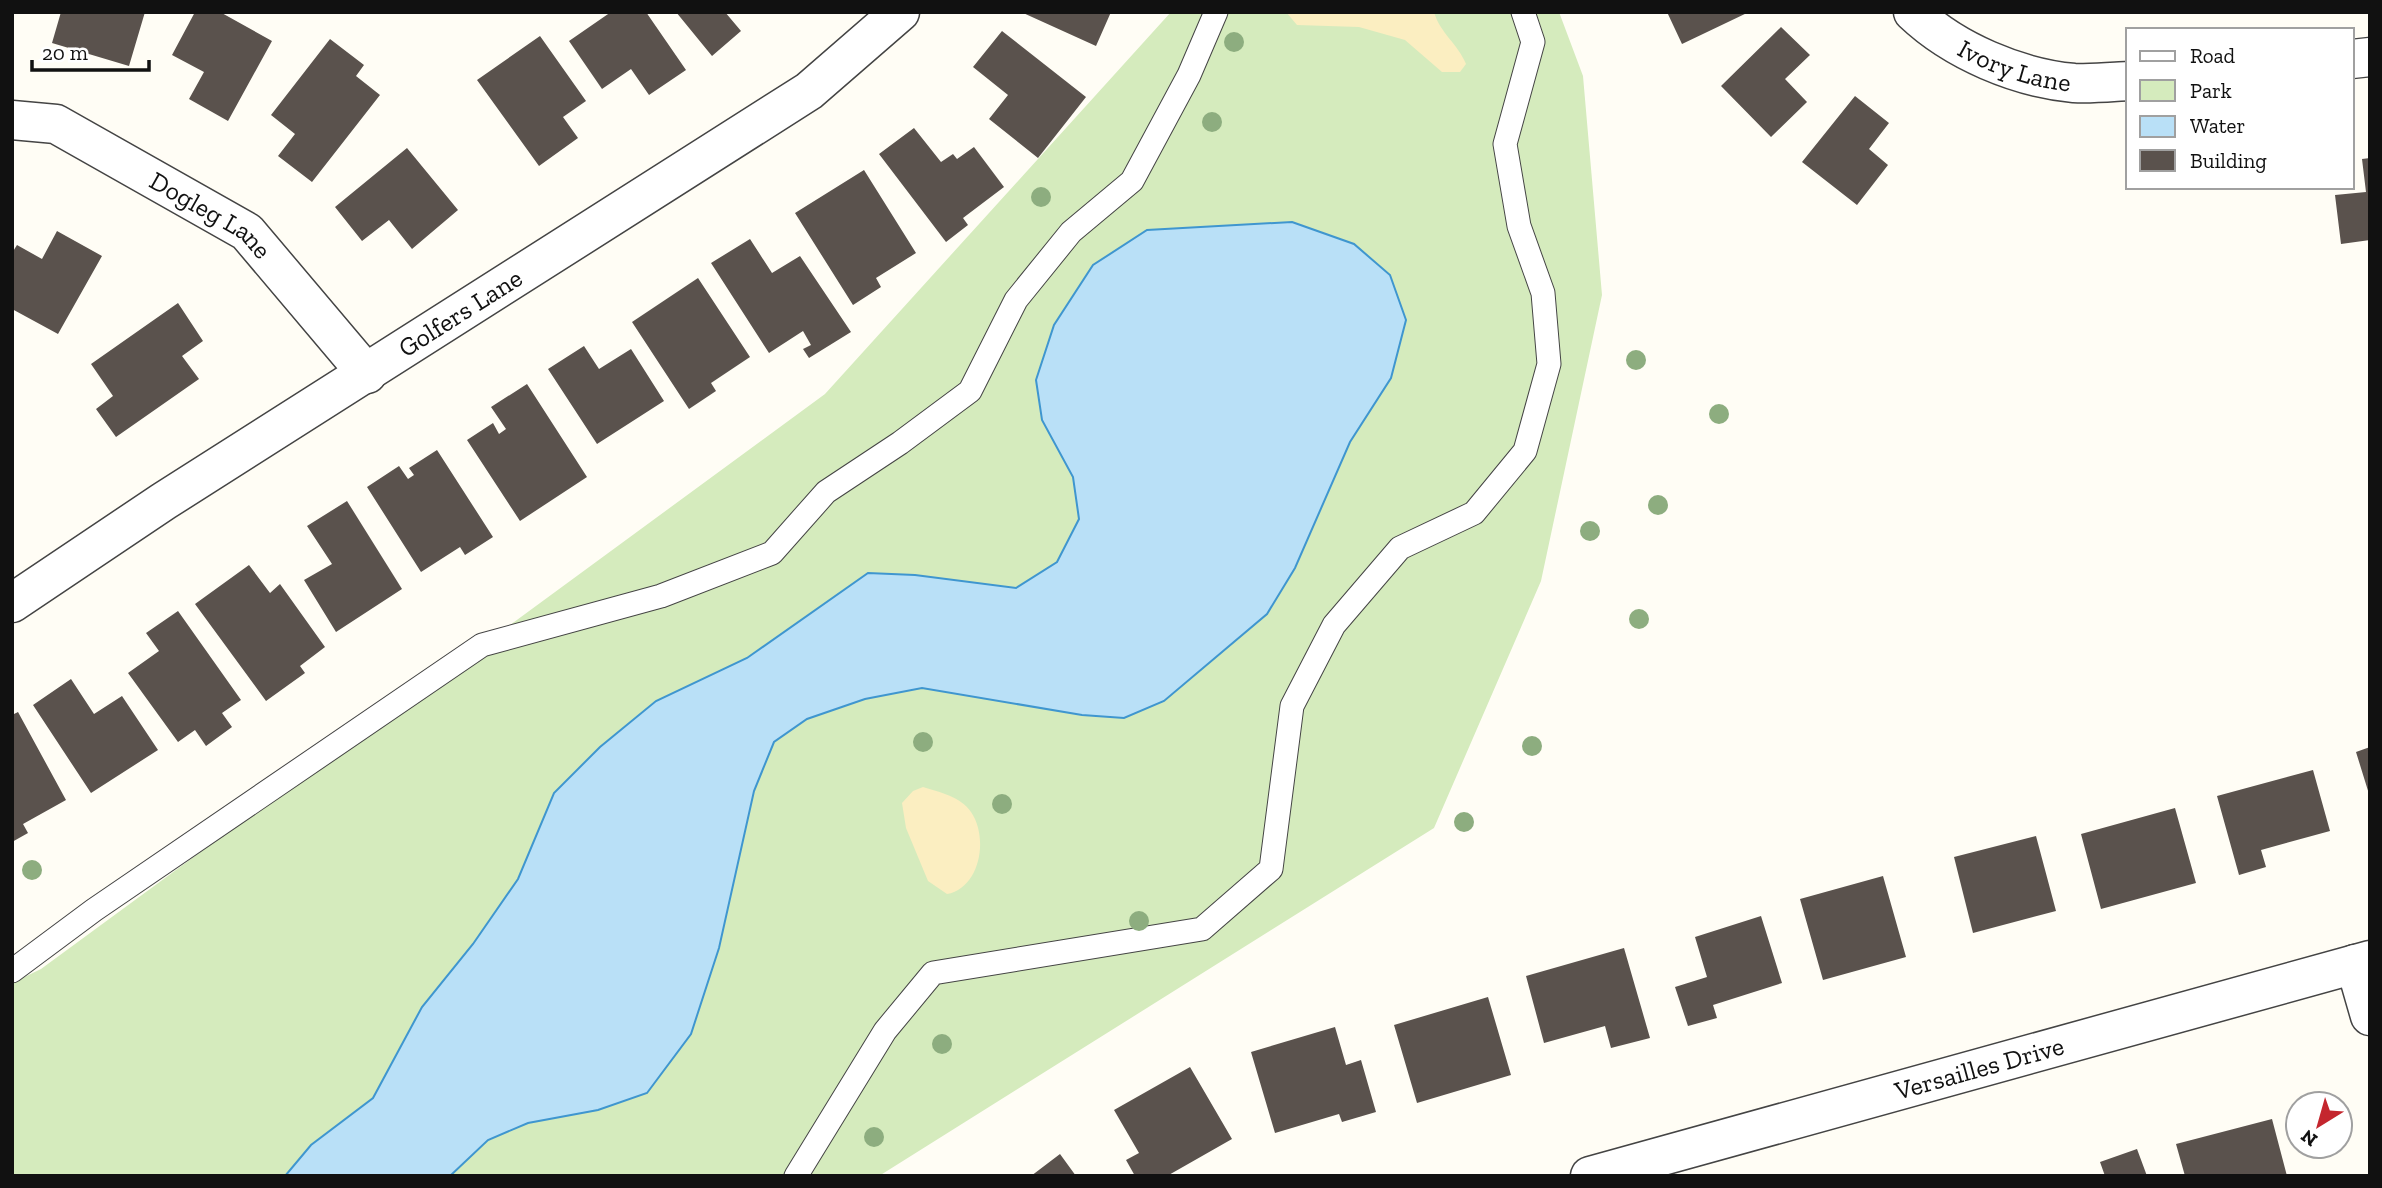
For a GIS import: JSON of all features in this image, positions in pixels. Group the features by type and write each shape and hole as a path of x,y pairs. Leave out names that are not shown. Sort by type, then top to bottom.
{"street":[{"name":"Golfers Lane","path":"12,603 164,501 809,91 900,12"},
{"name":"Ivory Lane","path":"1913,12 1955,44 2006,68 2073,83 2126,81"},
{"name":"Dogleg Lane","path":"12,120 56,124 247,232 367,374"},
{"path":"2362,962 2370,1016"},
{"name":"Versailles Drive","path":"1590,1176 2362,962"}],"lane":[{"path":"12,971 106,902 482,645 661,596 772,553 826,492 900,443 970,391 1016,300 1071,232 1132,181 1189,75 1216,12"},
{"path":"796,1176 885,1031 933,973 1202,929 1271,869 1292,706 1334,625 1400,548 1474,513 1525,451 1549,365 1543,293 1519,226 1505,144 1533,42 1523,12"}],"green space":[{"path":"1171,12 1559,12 1583,76 1602,295 1541,581 1434,828 879,1176 12,1176 12,983 41,969 825,394"}],"sand":[{"path":"1286,12 1434,12 1440,26 1466,64 1460,72 1442,72 1405,40 1359,27 1297,25"},
{"path":"923,787 962,802 971,812 979,835 980,848 974,872 958,890 947,894 928,881 906,828 902,803 913,791"}],"water":[{"path":"1292,222 1354,244 1390,275 1406,320 1391,378 1350,442 1295,568 1267,614 1164,701 1124,718 1082,715 922,688 865,699 807,719 774,742 754,791 719,948 691,1034 647,1093 598,1110 528,1123 488,1140 450,1176 285,1176 311,1145 373,1098 422,1007 473,944 518,879 554,793 600,747 656,701 747,658 868,573 915,575 1016,588 1057,562 1079,519 1073,477 1042,420 1036,380 1054,325 1093,265 1147,230"}],"building":[{"path":"61,12 145,12 129,66 52,43"},
{"path":"195,12 220,12 272,41 228,121 189,99 204,72 172,55"},
{"path":"611,12 646,12 686,70 649,95 631,69 602,89 569,41"},
{"path":"676,12 725,12 741,31 712,56"},
{"path":"1021,12 1111,12 1096,46"},
{"path":"1667,12 1749,12 1682,44"},
{"path":"1781,27 1810,55 1785,79 1807,102 1771,137 1721,86"},
{"path":"1002,31 1086,97 1038,158 989,119 1008,95 973,67"},
{"path":"540,36 586,101 563,117 578,138 539,166 477,80"},
{"path":"330,39 364,65 356,76 380,95 312,182 278,156 295,134 271,115"},
{"path":"1855,96 1889,123 1869,149 1888,165 1857,205 1802,162"},
{"path":"914,128 941,162 953,154 957,159 974,147 1004,187 963,218 968,225 946,242 879,154"},
{"path":"407,148 458,210 412,249 389,220 362,241 335,207"},
{"path":"2370,158 2370,240 2341,244 2335,195 2366,192 2362,159"},
{"path":"864,170 916,253 876,278 881,287 853,305 795,213"},
{"path":"57,231 102,256 58,334 12,309 12,253 17,245 42,259"},
{"path":"750,239 772,273 800,256 851,332 809,358 803,349 811,345 803,331 769,353 711,263"},
{"path":"698,278 750,357 711,383 716,391 689,409 632,322"},
{"path":"178,303 203,341 182,356 199,379 116,437 96,409 113,396 91,364"},
{"path":"584,346 599,369 631,349 664,401 597,444 548,369"},
{"path":"527,384 587,477 520,521 467,440 493,423 499,434 506,429 491,407"},
{"path":"437,450 493,537 465,555 460,547 421,572 367,487 399,466 408,479 414,475 409,468"},
{"path":"347,501 402,589 336,632 304,580 332,564 307,526"},
{"path":"249,565 270,593 280,584 325,647 300,666 305,673 266,701 195,604"},
{"path":"178,611 241,700 222,713 232,727 206,746 195,730 178,742 128,673 159,651 146,633"},
{"path":"71,679 94,714 122,696 158,750 91,793 33,705"},
{"path":"18,712 66,800 23,824 28,833 12,842 12,715"},
{"path":"2370,747 2370,793 2369,794 2356,752"},
{"path":"2313,770 2330,831 2261,850 2266,867 2239,875 2217,796"},
{"path":"2175,808 2196,883 2101,909 2081,834"},
{"path":"2036,836 2056,911 1973,933 1954,857"},
{"path":"1883,876 1906,957 1823,980 1800,899"},
{"path":"1761,916 1782,983 1713,1005 1717,1018 1688,1026 1675,987 1707,977 1695,937"},
{"path":"1624,948 1650,1038 1611,1048 1605,1026 1544,1043 1526,976"},
{"path":"1488,997 1511,1075 1417,1103 1394,1025"},
{"path":"1335,1027 1346,1065 1361,1060 1376,1112 1342,1122 1339,1114 1275,1133 1251,1052"},
{"path":"1190,1067 1232,1139 1167,1176 1135,1176 1126,1160 1139,1153 1114,1110"},
{"path":"2272,1119 2287,1176 2185,1176 2176,1144"},
{"path":"2137,1149 2147,1176 2105,1176 2100,1162"},
{"path":"1060,1154 1076,1176 1031,1176"}]}
